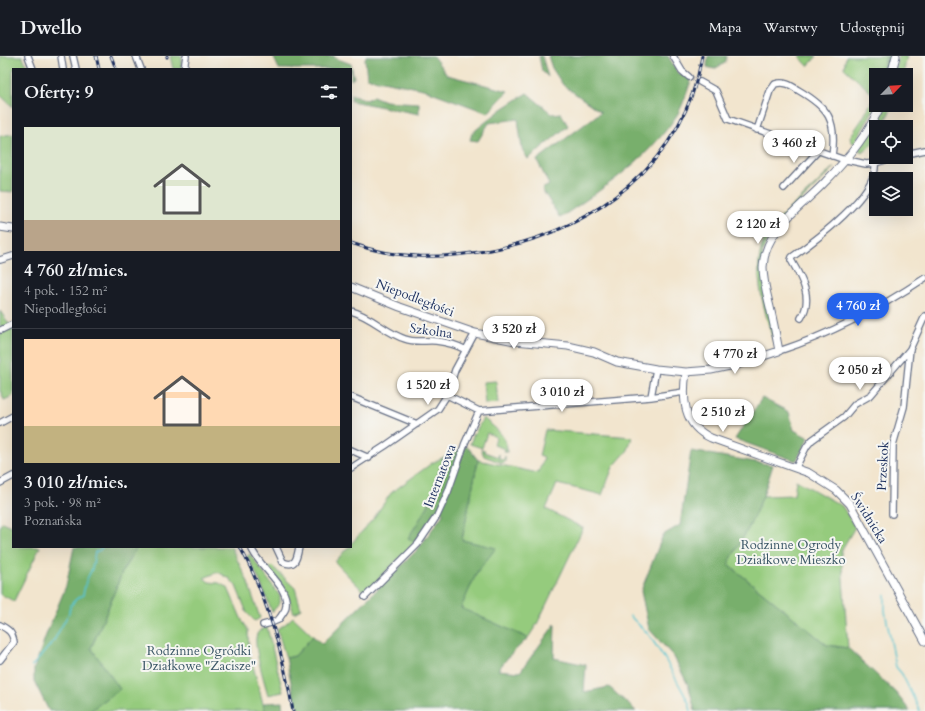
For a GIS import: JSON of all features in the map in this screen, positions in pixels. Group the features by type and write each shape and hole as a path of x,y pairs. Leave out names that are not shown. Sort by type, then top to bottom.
{"main road":[{"path":"893,68 896,56"},
{"path":"780,350 764,280 764,261 771,237 784,221 817,191 845,160 861,141 878,112"},
{"path":"0,227 12,229"},
{"name":"Niepodległości","path":"352,287 400,307 475,333 515,341 568,346 594,352 617,362 656,369 686,372 711,370 758,358 780,350"},
{"name":"Świdnicka","path":"686,372 684,392 686,408 692,421 706,436 796,467 809,473 829,484 850,504 925,641"}],"street":[{"path":"28,56 33,68"},
{"path":"61,56 63,68"},
{"path":"73,56 76,68"},
{"path":"136,56 141,68"},
{"path":"184,68 186,56"},
{"path":"673,56 682,71 689,77"},
{"path":"700,82 716,91 728,119 832,156 845,160 869,164"},
{"path":"757,130 770,91 775,84 784,82 811,97 825,110 830,118 834,133 832,156"},
{"path":"913,153 925,150"},
{"path":"784,188 818,151"},
{"path":"801,318 804,313 806,292 804,282 791,260 792,257 832,227 847,212 861,196 874,176 876,170 875,164"},
{"path":"0,260 12,256"},
{"name":"Niepodległości","path":"780,350 814,338 863,315 925,278"},
{"name":"Szkolna","path":"352,311 360,313 404,339 416,342 437,341 466,350"},
{"name":"Przeskok","path":"796,467 807,446 812,440 844,417 855,404 870,395 910,349 925,316"},
{"path":"1,330 12,324"},
{"path":"352,467 369,458 438,409 447,395 456,370 475,333"},
{"name":"Przeskok","path":"892,514 893,445 904,407 910,349"},
{"path":"650,397 656,369"},
{"path":"447,395 479,411 650,397 684,392"},
{"path":"352,397 417,424"},
{"name":"Internatowa","path":"365,598 418,544 437,516 448,492 465,443 479,411"},
{"path":"0,423 12,417"},
{"path":"352,450 369,458"},
{"path":"0,482 12,476"},
{"path":"251,548 252,552 281,588 285,597 286,607 281,617 264,625"},
{"path":"276,548 283,562 290,564 296,560 299,548"},
{"path":"0,625 10,631 13,635 14,642 0,660"}],"green space":[{"path":"0,56 22,56 28,68 12,68 12,106 0,95"},
{"path":"170,56 182,56 181,68 173,68"},
{"path":"273,56 334,56 335,58 351,64 352,68 279,68"},
{"path":"366,56 433,56 447,75 508,91 488,113 423,89 367,78"},
{"path":"539,56 542,56 548,77 542,71"},
{"path":"548,56 610,56 620,59 628,56 668,56 678,73 692,78 678,114 651,148 607,185 560,218 542,189 549,185 537,160 601,112 563,85 552,68"},
{"path":"708,56 727,56 725,63 714,69 707,67"},
{"path":"799,56 817,56 808,66"},
{"path":"846,56 886,56 883,68 869,68 869,90 844,68"},
{"path":"887,56 892,56 889,68 884,68"},
{"path":"898,56 907,56 904,68 895,68"},
{"path":"352,69 354,78 352,79"},
{"path":"527,93 552,114 561,113 568,126 528,159 522,149 518,119 489,123 478,141 470,140 472,133 502,109"},
{"path":"352,94 367,100 373,96 385,101 419,103 419,114 352,101"},
{"path":"869,106 869,112 872,112 856,142 853,143 850,137"},
{"path":"880,112 890,112 886,120 875,120"},
{"path":"869,131 869,147 861,152 859,149"},
{"path":"12,134 12,192 0,191 0,136"},
{"path":"834,168 778,223 768,237 762,253 775,340 773,341 761,295 759,264 761,249 767,235 776,222 831,169"},
{"path":"0,311 10,325 0,327"},
{"path":"12,328 12,396 4,400 0,392 0,334"},
{"path":"496,381 498,403 485,404 483,382"},
{"path":"762,398 789,412 794,430 809,438 796,461 735,439"},
{"path":"483,418 502,436 507,446 507,452 504,452 505,449 494,445 496,437 487,433 482,448 470,444 473,436 471,434 474,435"},
{"path":"545,430 632,437 628,450 613,467 602,495 557,484 546,509 583,528 537,624 528,638 460,608 477,572 495,548 462,540 478,460 538,473 544,458 539,456"},
{"path":"467,446 478,460 462,540 496,548 477,572 461,608 528,638 509,656 498,670 520,672 555,624 554,658 586,665 584,692 609,687 636,711 299,711 295,702 286,658 295,656 313,636 322,644 418,549 444,513 435,512 415,542 408,538 428,506 444,457"},
{"path":"481,449 485,450 484,452 498,457 499,454 499,459 504,460 505,456 505,462 502,463 484,456"},
{"path":"691,451 773,465 763,496 749,527 728,564 827,645 848,648 896,693 910,711 695,711 689,687 674,657 649,629 641,591 663,535 680,525"},
{"path":"444,457 428,506 409,538 415,542 365,593 335,562 347,548 352,548 352,543 373,519 391,493 432,463"},
{"name":"Rodzinne Ogrody Działkowe Mieszko","path":"796,480 842,506 855,527 841,551 848,648 827,645 728,564 749,527 763,496 794,495"},
{"path":"2,522 12,527 12,548 40,548 14,601 0,594 0,526"},
{"path":"74,548 136,548 123,570 91,648 120,689 90,711 49,711 34,681 34,669 66,586"},
{"name":"Rodzinne Ogródki Działkowe \"Zacisze\"","path":"136,548 231,548 247,580 260,618 255,621 247,613 236,586 230,579 218,572 204,578 209,582 219,583 228,588 248,630 249,651 265,711 90,711 119,689 91,648 123,570"},
{"path":"250,554 280,596 280,603 272,612 259,579 247,556"},
{"path":"272,566 295,588 301,609 294,613 286,590 269,568"},
{"path":"293,617 313,636 295,656 286,658 277,629"},
{"path":"267,627 283,692 268,695 256,646 257,634"},
{"path":"282,702 283,711 265,711 263,703"}],"waterway":[{"path":"32,666 53,642 69,613 71,604 83,595 86,581 92,569 95,552 101,548"},
{"path":"885,595 885,611 896,667 902,674 920,711"},
{"path":"630,616 649,635 665,659 689,703 691,711"}],"tunnel":[{"path":"689,77 700,82"}],"railway":[{"path":"96,56 99,68"},
{"path":"111,56 116,68"},
{"path":"352,243 368,249 403,255 455,255 491,250 529,240 565,226 598,208 628,186 654,160 676,129 692,95 702,56"},
{"path":"241,548 259,586 273,627 284,668 293,711"}]}
